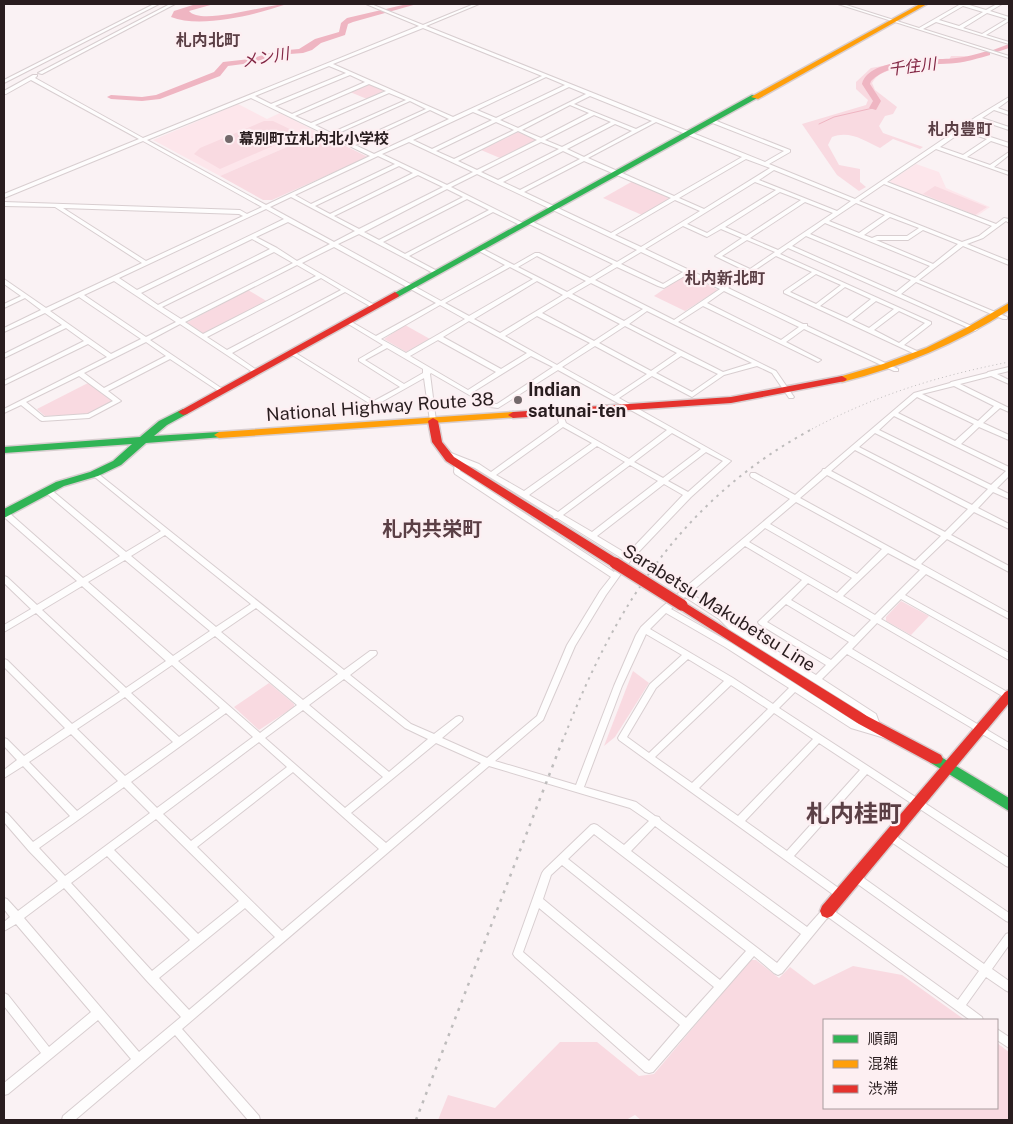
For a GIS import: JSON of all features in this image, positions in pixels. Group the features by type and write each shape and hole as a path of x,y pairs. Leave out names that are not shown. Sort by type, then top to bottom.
{"main road":[{"path":"4,514 47,490 94,474 117,462 163,424 924,4"},
{"name":"National Highway Route 38","path":"4,457 433,424 561,419 789,394 893,368 963,343 1004,319 1009,306"},
{"name":"National Highway Route 38","path":"893,368 975,329 1004,319"},
{"path":"433,424 436,441 444,454"},
{"name":"National Highway Route 38","path":"4,450 136,446"},
{"name":"Sarabetsu Makubetsu Line","path":"444,454 615,563 683,599 877,728 930,755 1009,805"},
{"path":"827,911 1009,696"}],"street":[{"path":"4,82 157,4"},
{"path":"4,93 175,4"},
{"path":"368,4 1009,263"},
{"path":"4,196 477,4"},
{"path":"840,4 1008,56"},
{"path":"920,29 962,4 1009,19"},
{"path":"958,28 1000,4"},
{"path":"983,35 1009,19"},
{"path":"935,20 1008,42"},
{"path":"982,48 1008,42"},
{"path":"329,64 453,119"},
{"path":"272,106 350,73"},
{"path":"4,330 545,76"},
{"path":"31,78 728,461 688,495 628,558 571,645 540,718 67,1120"},
{"path":"291,116 369,82"},
{"path":"432,151 568,86"},
{"path":"310,125 389,91"},
{"path":"454,161 590,94"},
{"path":"251,96 351,145 399,164 493,210 526,223 664,286 688,271"},
{"path":"674,322 1009,98"},
{"path":"330,135 409,100"},
{"path":"571,104 636,130"},
{"path":"994,108 1009,114"},
{"path":"351,145 429,109"},
{"path":"473,110 704,211"},
{"path":"4,403 7,410 594,113"},
{"path":"978,118 1009,129"},
{"path":"520,192 655,121"},
{"path":"712,121 788,151 764,165"},
{"path":"499,182 615,122"},
{"path":"962,129 1009,145"},
{"path":"964,157 990,139"},
{"path":"409,140 893,368"},
{"path":"936,147 1009,174"},
{"path":"991,167 1009,153"},
{"path":"612,235 745,157"},
{"path":"312,206 399,164"},
{"path":"500,336 774,168"},
{"path":"330,216 418,173"},
{"path":"755,180 837,213"},
{"path":"883,182 997,226"},
{"path":"682,224 707,235 780,190"},
{"path":"291,195 437,273"},
{"path":"379,242 467,197"},
{"path":"750,271 718,256 805,200"},
{"path":"4,204 240,212 247,216"},
{"path":"56,205 145,263"},
{"path":"405,256 493,210"},
{"path":"860,235 889,215"},
{"path":"897,294 962,244 981,237 1006,219 1009,221"},
{"path":"136,293 289,220"},
{"path":"825,221 934,266"},
{"path":"721,227 929,323 900,345"},
{"path":"872,240 877,238 908,238 923,228"},
{"path":"806,234 1004,319"},
{"path":"252,237 375,307"},
{"path":"787,246 975,329"},
{"path":"158,307 275,249"},
{"path":"479,249 722,374"},
{"path":"376,338 537,254 774,372 789,394"},
{"path":"816,272 786,292 920,354"},
{"path":"203,337 321,276"},
{"path":"114,278 256,372"},
{"path":"406,356 537,279"},
{"path":"4,282 111,357"},
{"path":"816,306 845,285"},
{"path":"227,353 345,290"},
{"path":"79,294 222,391"},
{"path":"4,306 25,296"},
{"path":"847,321 875,299"},
{"path":"702,303 818,360"},
{"path":"348,322 427,370 492,406 498,406 647,309"},
{"path":"869,331 898,309"},
{"path":"537,313 692,395 722,374 756,364"},
{"path":"4,356 66,326"},
{"path":"782,342 805,326"},
{"path":"438,337 501,372"},
{"path":"4,383 89,341"},
{"path":"387,345 361,360 403,386"},
{"path":"292,353 374,404 427,370"},
{"path":"469,392 531,353"},
{"path":"614,399 681,353"},
{"path":"104,390 170,356"},
{"path":"579,789 618,686 644,629 665,609 683,599 764,524 916,394 1009,369"},
{"path":"427,370 433,424"},
{"path":"22,402 42,419 89,416 118,401 80,373"},
{"path":"990,373 1009,382"},
{"path":"953,383 1009,410"},
{"path":"916,394 1009,438"},
{"path":"956,444 998,405"},
{"path":"893,413 1009,471 916,564"},
{"path":"491,475 561,419 597,443 688,495"},
{"path":"557,516 672,430"},
{"path":"874,430 1009,497"},
{"path":"524,495 597,443"},
{"path":"854,447 1009,526"},
{"path":"592,536 705,449"},
{"path":"444,454 453,455 491,475 628,558"},
{"path":"457,463 457,472 615,576"},
{"path":"825,471 1009,569"},
{"path":"94,474 408,726 486,762 626,802 656,820 808,933"},
{"path":"753,475 1009,616"},
{"path":"47,490 388,778"},
{"path":"4,514 385,848"},
{"path":"764,524 858,578"},
{"path":"4,629 165,532"},
{"path":"744,542 1009,696"},
{"path":"838,597 887,549"},
{"path":"816,680 925,570"},
{"path":"808,579 762,622 831,664"},
{"path":"4,580 179,742"},
{"path":"900,594 1009,657"},
{"path":"683,599 873,716 877,728"},
{"path":"785,600 854,641"},
{"path":"4,774 255,605"},
{"path":"665,609 728,645 854,726 872,733 895,738"},
{"path":"644,629 686,656 730,680 1009,863"},
{"path":"846,649 1009,747"},
{"path":"4,927 373,653"},
{"path":"686,656 653,686 622,738 841,895"},
{"path":"4,662 281,937"},
{"path":"649,758 730,680"},
{"path":"692,789 794,688"},
{"path":"32,848 225,708"},
{"path":"345,813 460,719"},
{"path":"739,822 819,738"},
{"path":"4,741 76,816"},
{"path":"190,847 293,768"},
{"path":"787,857 866,769"},
{"path":"4,816 188,1017"},
{"path":"624,851 656,820"},
{"path":"753,950 649,1068 518,954 547,873 594,828 753,950 778,970 827,911 977,1019"},
{"path":"890,836 1009,918"},
{"path":"108,850 198,941"},
{"path":"561,859 720,987"},
{"path":"855,878 1009,986"},
{"path":"537,900 687,1025"},
{"path":"151,978 246,901"},
{"path":"4,902 138,1059"},
{"path":"959,1006 1009,937"},
{"path":"4,998 48,1054"},
{"path":"4,1090 99,1012"},
{"path":"174,1028 255,1120"},
{"path":"998,1035 1009,1043"}],"shaded area":[{"path":"196,4 214,4 189,11 196,15 207,16 287,4 245,16 213,21 183,20 171,17 174,11"},
{"path":"951,56 966,56 973,60 894,69 879,75 872,83 875,90 897,107 893,114 885,116 879,126 883,133 923,147 920,149 893,139 880,148 850,135 838,135 832,137 828,145 839,165 860,169 860,182 866,187 859,191 837,175 802,124 866,105 868,100 856,89 856,82 871,68 904,62 949,60"},
{"path":"370,84 384,91 367,99 350,92"},
{"name":"幕別町立札内北小学校","path":"238,104 267,119 280,113 319,133 220,176 153,140"},
{"path":"264,121 273,121 300,134 220,169 194,154 200,148"},
{"path":"518,132 536,140 500,158 481,150"},
{"path":"319,133 368,157 272,200 263,200 220,176"},
{"path":"916,164 939,172 946,188 990,207 977,216 891,183 890,181"},
{"path":"633,181 670,197 642,215 603,198"},
{"path":"935,186 987,207 975,215 923,194"},
{"path":"686,274 718,290 685,311 654,296"},
{"path":"248,290 268,302 203,334 186,323"},
{"path":"405,325 430,339 406,352 384,339"},
{"path":"88,383 112,400 111,402 89,414 45,416 37,409"},
{"path":"901,601 929,616 911,635 886,621 886,617"},
{"path":"633,671 649,683 615,737 604,746"},
{"path":"269,683 294,704 294,707 259,730 234,707"},
{"path":"750,960 756,960 779,978 790,967 814,985 853,966 902,975 964,1019 823,1019 823,1109 998,1109 998,1044 1009,1052 1009,1120 641,1120 635,1115 626,1120 438,1120 448,1095 495,1108 560,1042 597,1042 639,1076 654,1074"}],"waterway":[{"name":"メン川","path":"111,97 142,99 157,97 217,74 226,64 251,61 276,53 300,51 309,48 318,41 342,33 345,23 350,20 414,4"},
{"name":"千住川","path":"997,50 1009,46"},
{"name":"千住川","path":"873,108 877,101 866,84 867,80 884,69 907,64 962,60 987,53"},
{"name":"千住川","path":"819,124 834,117 873,108"}],"railway":[{"path":"814,428 860,406 908,388 932,380 1009,362"},
{"path":"565,735 607,641 632,598 661,558 692,520 728,486 769,455 814,428"},
{"path":"416,1120 565,734"}],"traffic: fast":[{"path":"395,295 755,97"},
{"path":"4,514 60,484 94,474 117,463 163,423 183,412"},
{"path":"4,450 219,435"},
{"path":"936,759 1009,805"}],"traffic: slow":[{"path":"755,97 924,4"},
{"path":"842,379 887,366 929,350 970,330 1009,306"},
{"path":"219,435 513,415"}],"traffic: jam":[{"path":"183,412 395,295"},
{"path":"513,415 731,400 842,379"},
{"path":"433,421 437,442 450,459 615,563"},
{"path":"615,563 682,605"},
{"path":"682,605 863,720 936,759"},
{"path":"827,911 1009,695"}],"place":[{"name":"幕別町立札内北小学校","path":"229,139"},
{"name":"Indian satunai-ten","path":"518,400"}],"district":[{"name":"札内北町","path":"208,40"},
{"name":"札内豊町","path":"960,129"},
{"name":"札内新北町","path":"725,278"},
{"name":"札内共栄町","path":"432,529"},
{"name":"札内桂町","path":"854,814"}]}
